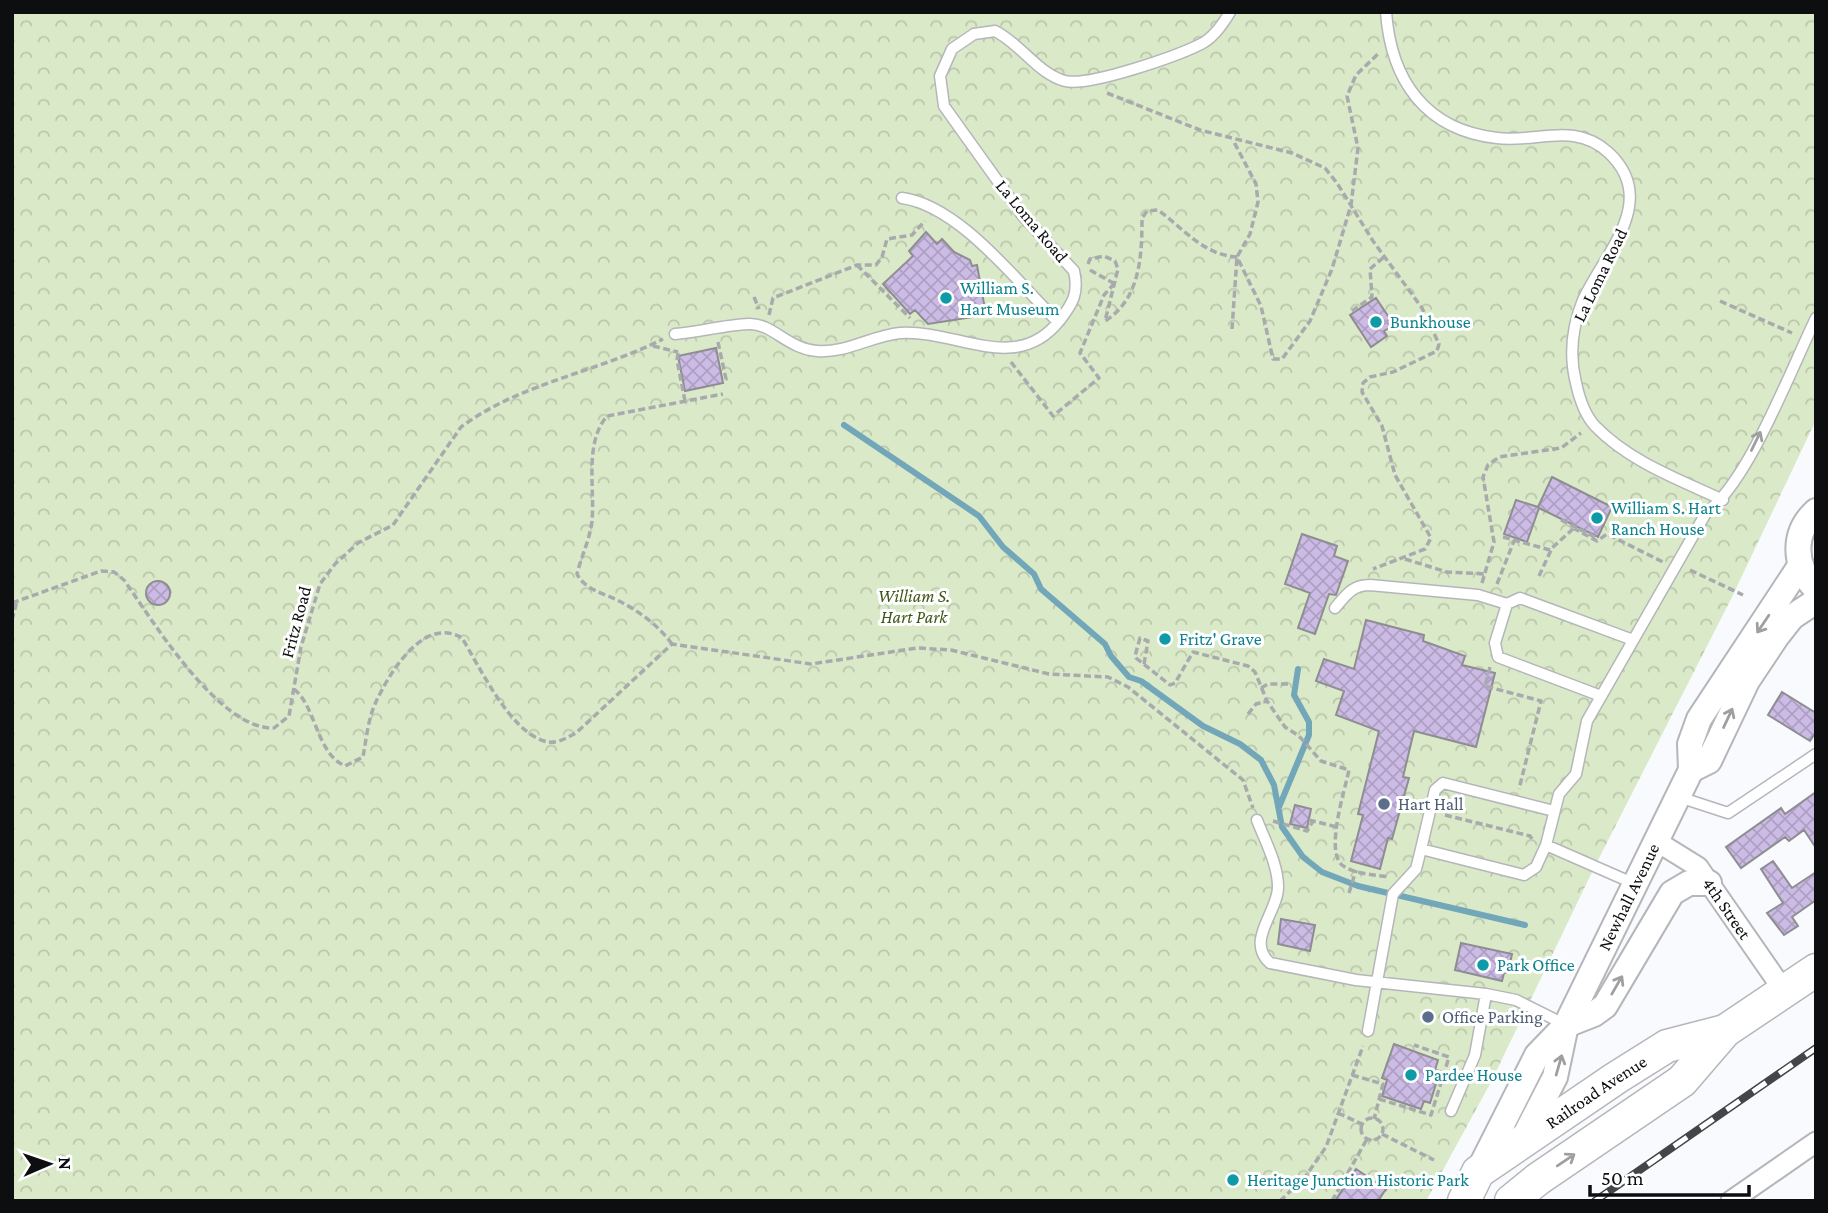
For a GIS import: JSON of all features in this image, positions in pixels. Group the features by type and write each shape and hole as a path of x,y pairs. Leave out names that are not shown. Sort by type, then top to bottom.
{"main road":[{"name":"Railroad Avenue","path":"1511,1201 1538,1178 1682,1080 1725,1031 1816,970"},
{"name":"Railroad Avenue","path":"1478,1172 1667,1046 1725,1031"},
{"name":"Newhall Avenue","path":"1504,1201 1507,1179 1520,1144"},
{"name":"Newhall Avenue","path":"1464,1201 1478,1172"}],"street":[{"path":"1816,511 1805,524 1798,540 1800,566 1816,589"},
{"name":"Newhall Avenue","path":"1520,1144 1555,1077 1566,1026 1691,771 1690,744 1699,719 1800,566"},
{"name":"Newhall Avenue","path":"1691,771 1709,761 1747,681 1777,636 1792,617 1816,601"},
{"name":"4th Street","path":"1656,841 1692,862 1784,991"},
{"path":"1566,1026 1605,1006 1672,893 1689,884 1709,883"},
{"name":"Newhall Avenue","path":"1478,1172 1530,1066 1545,1045 1566,1026"},
{"path":"1731,1201 1816,1142"}],"lane":[{"name":"La Loma Road","path":"767,327 794,346 817,351 845,349 900,333 1021,348 1036,341 1058,322 1075,299 1074,271 1022,215 966,141 944,106 940,76 952,49 986,31 1005,36 1040,67 1066,81 1080,83 1100,79 1203,43 1230,12"},
{"name":"La Loma Road","path":"1386,12 1393,61 1416,100 1432,111 1465,130 1498,139 1569,134 1583,137 1608,152 1619,164 1629,194 1627,220 1620,238 1583,301 1574,329 1572,368 1583,405 1593,423 1640,461 1723,500"},
{"path":"902,198 930,205 967,231 1058,322"},
{"path":"1421,849 1524,874 1531,873 1544,850 1559,794 1576,774 1587,721 1706,513 1723,500 1743,470 1816,318"},
{"path":"675,334 748,324 767,327"},
{"path":"1335,608 1358,585 1478,595 1507,604 1520,598 1633,640"},
{"path":"1507,604 1495,650 1498,657 1601,696"},
{"path":"1678,796 1728,813 1816,754"},
{"path":"1368,1031 1380,982 1393,894 1416,869 1435,790 1446,782 1554,811"},
{"path":"1257,820 1276,868 1278,882 1278,891 1261,939 1264,957 1270,963 1356,980 1486,994 1516,1000 1566,1026"},
{"path":"1544,850 1635,884"},
{"path":"1451,1111 1475,1055 1486,994"}],"path":[{"path":"1115,284 1091,273 1088,264 1090,259 1104,256 1115,261 1118,269 1115,284 1105,321 1131,297 1138,275 1142,218 1147,211 1153,209 1162,213 1187,236 1213,251 1237,257 1253,286 1269,348 1273,359 1278,361 1299,337 1320,301 1350,205 1358,148 1348,96 1356,75 1374,56"},
{"path":"1100,79 1107,93 1233,141 1292,153 1325,168 1384,257 1422,308 1439,344 1437,351 1393,372 1370,377 1362,387 1363,396 1382,426 1395,475 1431,538 1425,549 1369,570 1358,585"},
{"path":"1232,329 1237,257 1250,234 1258,202 1256,184 1233,141"},
{"path":"767,327 773,298 857,265 876,265 882,257 887,239 912,235 920,228"},
{"path":"1352,311 1372,297 1370,269 1384,257"},
{"path":"857,265 910,317"},
{"path":"1006,357 1024,376 1027,386 1053,416 1099,378 1080,353 1104,295 1115,284"},
{"path":"1720,301 1805,339"},
{"name":"Fritz Road","path":"15,602 101,571 114,572 124,580 176,653 225,707 246,722 268,729 281,726 289,716 301,647 320,584 335,564 358,543 393,524 461,428 477,416 554,381 675,334"},
{"path":"651,345 677,352 685,401"},
{"path":"722,359 726,379 723,380"},
{"path":"723,394 618,412 607,416 599,426 594,441 592,524 577,574 588,587 621,602 662,630 672,644 811,664 916,648 951,650 1049,674 1108,677 1128,687 1242,780 1257,820 1268,819 1307,831 1311,820 1337,827"},
{"path":"1478,595 1494,542 1483,477 1488,465 1499,457 1560,448 1572,442 1593,423"},
{"path":"1561,520 1597,541 1603,540 1607,534 1743,595"},
{"path":"1574,528 1595,537"},
{"path":"1539,576 1550,550 1574,528"},
{"path":"1503,537 1550,550"},
{"path":"1491,599 1514,541"},
{"path":"1403,559 1447,572 1485,574"},
{"path":"12,620 15,602"},
{"path":"293,689 303,696 335,762 345,766 355,764 363,757 375,706 390,677 413,648 433,632 450,631 462,638 517,723 544,741 560,742 576,733 672,644"},
{"path":"1144,664 1148,641 1140,638 1134,654 1144,664 1170,685 1175,683 1190,654 1196,652 1248,666 1255,672 1267,701 1285,727 1299,736 1321,761 1349,770 1334,844 1335,854 1342,865 1406,880"},
{"path":"1495,650 1485,686 1541,701 1516,801"},
{"path":"1261,688 1290,684"},
{"path":"1248,714 1256,704 1267,701"},
{"path":"1430,809 1530,835 1544,850"},
{"path":"1350,891 1356,870"},
{"path":"1280,1201 1305,1177 1326,1147 1368,1031"},
{"path":"1379,1099 1431,1115 1450,1057 1414,1045"},
{"path":"1352,1075 1383,1084 1374,1119"},
{"path":"1338,1113 1362,1124 1374,1119"},
{"path":"1374,1119 1381,1123 1382,1134"},
{"path":"1362,1124 1361,1133 1367,1139 1375,1140 1382,1134"},
{"path":"1382,1134 1434,1160"},
{"path":"1332,1201 1367,1139"}],"green space":[{"name":"William S. Hart Park","path":"12,12 1816,12 1816,420 1732,597 1593,870 1491,1082 1426,1201 12,1201"}],"building":[{"path":"926,232 937,244 942,239 954,252 970,260 972,266 977,265 986,315 928,324 915,310 910,314 883,284 913,256 909,251"},
{"path":"1376,298 1394,325 1384,331 1387,336 1371,347 1350,315"},
{"path":"716,348 723,383 685,391 678,356"},
{"path":"1552,477 1612,507 1598,537 1539,508 1527,542 1504,534 1516,500 1538,507"},
{"path":"1302,534 1337,546 1334,556 1348,561 1336,595 1329,594 1315,634 1298,628 1310,593 1285,584"},
{"path":"158,581 167,584 170,593 167,602 158,605 149,602 146,593 149,584"},
{"path":"1366,620 1424,635 1423,641 1465,656 1462,665 1495,673 1476,747 1414,731 1403,777 1409,778 1392,839 1388,838 1380,869 1351,861 1363,815 1358,814 1379,731 1336,715 1344,691 1316,681 1324,659 1354,669"},
{"path":"1782,692 1816,713 1816,732 1810,741 1768,715"},
{"path":"1816,792 1816,848 1804,830 1789,841 1785,837 1741,868 1726,847 1781,808 1785,814"},
{"path":"1295,805 1311,809 1307,828 1290,824"},
{"path":"1773,861 1792,888 1816,872 1816,900 1792,917 1798,926 1784,935 1767,913 1783,903 1761,869"},
{"path":"1281,919 1315,925 1310,951 1278,944"},
{"name":"Park Office","path":"1461,943 1512,954 1508,973 1504,973 1502,981 1455,970"},
{"name":"Pardee House","path":"1394,1044 1438,1060 1435,1070 1440,1071 1430,1103 1424,1101 1421,1109 1382,1096 1387,1080 1382,1078"},
{"path":"1356,1169 1386,1189 1378,1201 1335,1201"}],"waterway":[{"path":"844,425 979,516 1003,547 1034,574 1041,589 1105,644 1111,656 1129,677 1141,681 1203,726 1240,744 1261,760 1274,785 1282,827 1303,857 1322,872 1358,886 1525,925"},
{"path":"1279,807 1309,735 1309,722 1294,695 1298,669"}],"railway":[{"path":"1595,1201 1816,1048"}],"place":[{"name":"William S. Hart Museum","path":"946,298"},
{"name":"Bunkhouse","path":"1376,322"},
{"name":"William S. Hart Ranch House","path":"1597,518"},
{"name":"Fritz' Grave","path":"1165,639"},
{"name":"Hart Hall","path":"1384,804"},
{"name":"Park Office","path":"1483,965"},
{"name":"Office Parking","path":"1428,1017"},
{"name":"Pardee House","path":"1411,1075"},
{"name":"Heritage Junction Historic Park","path":"1233,1180"}]}
